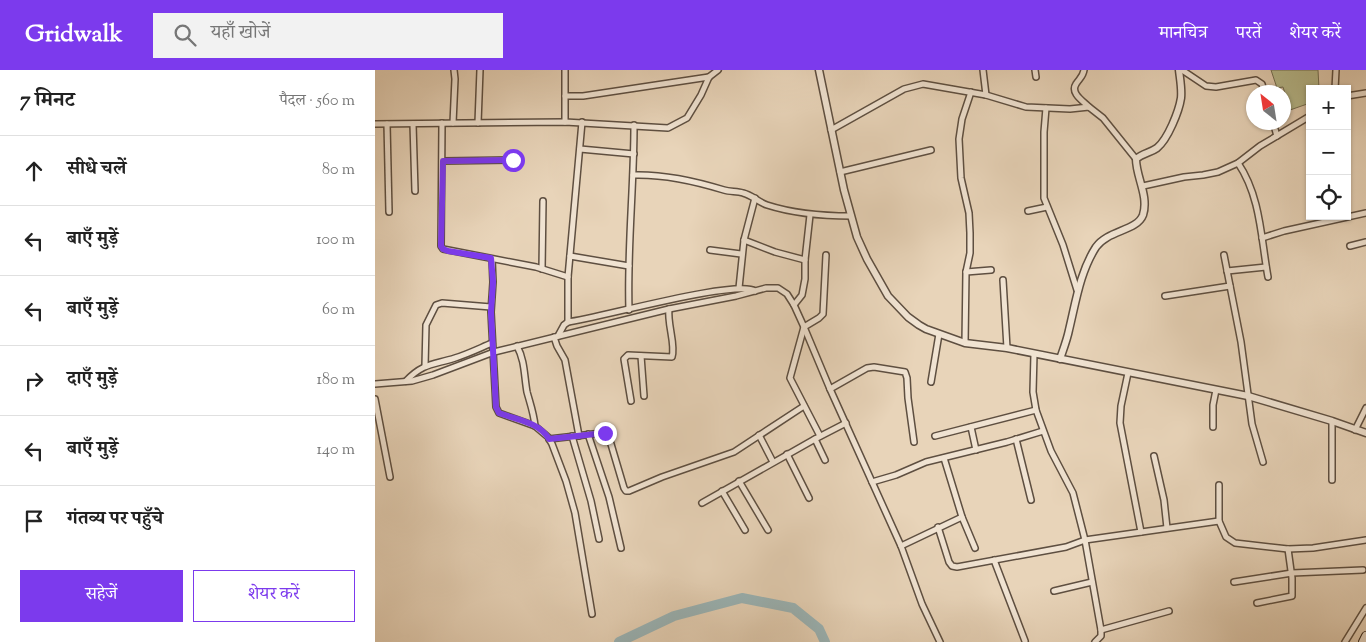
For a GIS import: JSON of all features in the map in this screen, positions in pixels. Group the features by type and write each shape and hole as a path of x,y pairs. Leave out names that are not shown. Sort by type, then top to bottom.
{"main road":[{"path":"1363,642 1366,636"}],"street":[{"path":"453,123 454,70"},
{"path":"478,123 480,70"},
{"path":"565,70 565,122"},
{"path":"375,124 582,122 668,128 681,122 692,112 709,77 716,70"},
{"path":"819,70 851,216 867,259 888,296 907,317 926,329 965,343 1007,348 1248,396 1366,433"},
{"path":"983,70 986,95"},
{"path":"1035,70 1036,77"},
{"path":"1060,359 1069,332 1077,290 1098,244 1111,234 1136,224 1143,213 1143,186 1136,165 1136,159 1103,118 1075,93 1076,82 1084,70"},
{"path":"1136,159 1141,154 1151,152 1159,146 1171,126 1181,96 1181,70"},
{"path":"1181,70 1206,86 1256,80 1262,85"},
{"path":"1335,70 1335,85"},
{"path":"565,96 583,96 709,77"},
{"path":"831,130 914,85 932,85 971,92 1021,106 1069,109 1089,107"},
{"path":"965,343 966,272 970,253 969,212 961,178 959,139 962,119 971,92"},
{"path":"1351,95 1366,93"},
{"path":"1046,108 1043,191 1077,290"},
{"path":"1143,186 1185,177 1211,174 1238,163 1260,146 1306,118"},
{"path":"569,322 568,277 582,122"},
{"path":"442,123 441,246 443,249 542,269 568,277"},
{"path":"387,124 389,212"},
{"path":"413,124 415,191"},
{"path":"629,310 634,125"},
{"path":"1275,130 1277,136"},
{"path":"579,149 634,154"},
{"path":"840,172 931,150"},
{"path":"443,161 513,160"},
{"path":"1238,163 1253,190 1263,238 1268,277"},
{"path":"633,175 657,175 741,192 769,205 810,215 851,216"},
{"path":"739,288 743,240 755,198"},
{"path":"542,269 543,201"},
{"path":"1028,211 1047,207"},
{"path":"1263,238 1283,231 1366,213"},
{"path":"794,305 802,295 805,279 810,215"},
{"path":"743,240 775,252 805,260"},
{"path":"1350,246 1366,242"},
{"path":"710,250 741,254"},
{"path":"825,460 818,437 790,378 805,328 823,314 826,254"},
{"path":"1224,255 1241,342 1252,424 1263,462"},
{"path":"570,256 629,266"},
{"path":"491,258 493,282 491,306 492,343 496,407 499,413 535,426 549,439 566,481 575,513 592,614"},
{"path":"1227,271 1266,267"},
{"path":"966,272 991,270"},
{"path":"1003,280 1007,348"},
{"path":"1165,296 1230,286"},
{"path":"579,436 565,360 557,346 556,336 563,325 569,322 694,294 739,288 752,288 755,291"},
{"path":"375,384 406,381 433,375 494,352 669,308 766,288 778,288 787,294 805,328 830,389 901,546 922,604 940,642"},
{"path":"425,366 426,325 436,305 443,302 491,306"},
{"path":"631,401 624,359 628,355 669,358 673,355 668,317 669,308"},
{"path":"931,382 939,334"},
{"path":"406,381 414,372 425,366 455,358 492,343"},
{"path":"517,346 524,361 527,390 535,426"},
{"path":"1034,354 1033,392 1036,410 1051,452 1073,493 1085,540 1101,630 1101,636 1095,642"},
{"path":"641,356 644,396"},
{"path":"830,389 867,368 874,367 905,372 914,442"},
{"path":"1128,373 1121,406 1120,423 1141,532"},
{"path":"1213,427 1213,405 1216,390"},
{"path":"375,399 390,477"},
{"path":"549,439 588,434 608,434 626,491 734,452 804,406"},
{"path":"1355,430 1366,408"},
{"path":"935,436 1036,410"},
{"path":"1332,421 1332,480"},
{"path":"701,504 787,454 846,423"},
{"path":"971,427 976,450"},
{"path":"872,482 896,475 926,462 1043,431"},
{"path":"588,434 609,497 621,548"},
{"path":"759,435 773,462"},
{"path":"572,436 591,500 599,539"},
{"path":"1016,439 1031,500"},
{"path":"787,454 809,498"},
{"path":"1154,456 1164,500 1167,528"},
{"path":"944,458 962,517 975,548"},
{"path":"739,481 768,530"},
{"path":"1219,485 1219,521 1226,537 1235,543 1287,549 1313,548 1366,540"},
{"path":"722,491 745,530"},
{"path":"901,546 962,517"},
{"path":"938,527 949,562 952,566 957,567 1066,548 1085,540 1219,521"},
{"path":"1257,602 1292,596 1292,573 1287,549"},
{"path":"994,560 1025,641"},
{"path":"1234,582 1292,573 1363,570"},
{"path":"1054,591 1092,582"},
{"path":"1345,642 1366,608"},
{"path":"1101,630 1169,612"}],"green space":[{"path":"1271,70 1318,70 1319,85 1306,85 1306,104 1291,110 1291,85 1276,85"}],"waterway":[{"path":"619,642 674,616 742,598 793,608 819,629 825,642"}],"route":[{"path":"513,160 443,161 441,246 448,251 491,258 493,282 491,312 492,343 494,352 495,399 499,413 535,426 549,439 605,433"}]}
